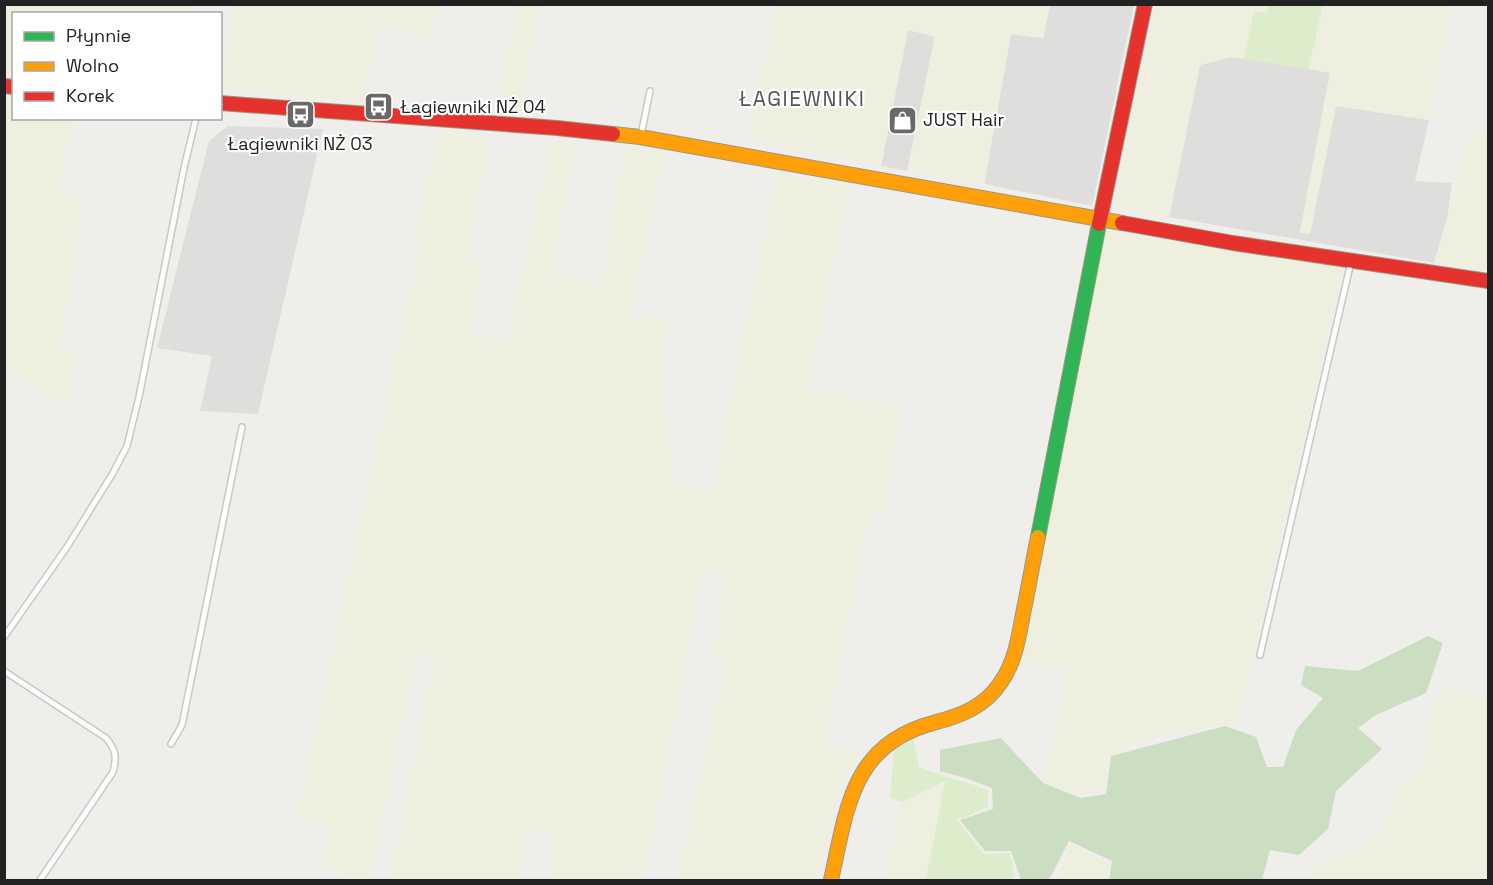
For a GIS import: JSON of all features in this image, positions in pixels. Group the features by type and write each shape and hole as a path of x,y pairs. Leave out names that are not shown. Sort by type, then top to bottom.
{"street":[{"path":"831,880 854,787 875,755 894,738 904,733 959,716 984,704 999,688 1011,666 1145,4"},
{"path":"222,103 640,137 1268,249 1488,282"}],"lane":[{"path":"640,137 650,91"},
{"path":"4,637 67,547 127,446 183,168 195,120"},
{"path":"1260,655 1352,261"},
{"path":"171,744 182,725 242,427"},
{"path":"4,671 106,738 115,752 116,761 112,772 40,880"}],"shaded area":[{"path":"1050,5 1134,5 1092,206 984,184 1011,34 1043,38"},
{"path":"908,30 935,36 907,171 881,166"},
{"path":"1231,57 1330,72 1300,233 1310,233 1336,106 1429,120 1415,181 1452,183 1447,219 1434,263 1169,217 1200,65"},
{"path":"228,126 323,129 258,414 200,411 212,356 157,348 209,141"}],"green space":[{"path":"235,4 437,5 431,37 379,25 361,103 222,89"},
{"path":"1436,4 1450,8 1429,120 1336,106 1310,234 1300,233 1330,73 1308,69 1323,5"},
{"path":"4,5 194,5 192,12 12,12 12,83 5,82"},
{"path":"519,5 539,5 519,114 497,110"},
{"path":"778,5 1050,5 1043,38 1011,34 984,184 907,171 935,37 908,30 881,166 749,139"},
{"path":"1156,5 1269,5 1267,14 1254,12 1244,59 1231,57 1200,65 1169,217 1120,208 1114,203"},
{"path":"1269,5 1323,5 1308,69 1244,59 1254,11 1267,14"},
{"path":"4,100 12,100 12,120 70,120 59,194 83,200 60,351 74,354 69,409 5,366"},
{"path":"1473,130 1488,133 1488,271 1434,263"},
{"path":"439,133 489,141 465,262 483,262 471,334 507,343 552,145 575,146 551,275 603,288 625,149 665,151 629,317 668,317 660,371 675,486 713,492 778,173 849,187 806,391 902,407 883,514 868,514 823,748 862,751 840,783 817,880 679,880 727,660 715,659 725,571 702,572 646,870 634,880 549,880 557,833 525,831 517,880 392,880 436,653 415,658 369,880 356,880 323,863 331,824 298,819 420,251 415,235"},
{"path":"1106,230 1343,267 1237,723 1160,736 1110,753 1102,791 1080,794 1046,782 1069,669 1016,663"},
{"path":"1428,636 1443,643 1426,693 1376,715 1358,728 1382,749 1336,791 1328,829 1299,855 1270,850 1262,880 1109,880 1112,861 1069,841 1049,880 1021,880 1011,851 985,851 960,820 993,809 992,788 940,771 940,750 1001,738 1043,783 1081,798 1106,794 1111,756 1225,726 1256,737 1267,767 1283,767 1296,730 1323,698 1301,685 1305,666 1358,671"},
{"path":"1441,688 1488,698 1488,880 1303,880 1332,861 1357,853 1382,834 1398,784 1420,770"},
{"path":"913,736 919,767 988,790 988,807 957,820 984,854 1010,853 1014,874 1012,880 926,880 945,781 902,802 890,798 895,741"},
{"path":"945,781 926,880 886,880 902,802"},
{"path":"1071,844 1108,864 1106,880 1057,880"}],"traffic: fast":[{"path":"1038,537 1099,224"}],"traffic: slow":[{"path":"613,134 1122,223"},
{"path":"831,880 849,805 857,783 869,764 885,747 906,733 962,714 980,704 995,691 1006,674 1014,656 1038,537"}],"traffic: jam":[{"path":"1099,224 1145,4"},
{"path":"4,86 12,87"},
{"path":"222,103 613,134"},
{"path":"1122,223 1233,243 1488,281"}],"place":[{"name":"Łagiewniki NŻ 04","path":"379,107"},
{"name":"Łagiewniki NŻ 03","path":"300,115"},
{"name":"JUST Hair","path":"902,120"}],"district":[{"name":"ŁAGIEWNIKI","path":"802,99"}]}
